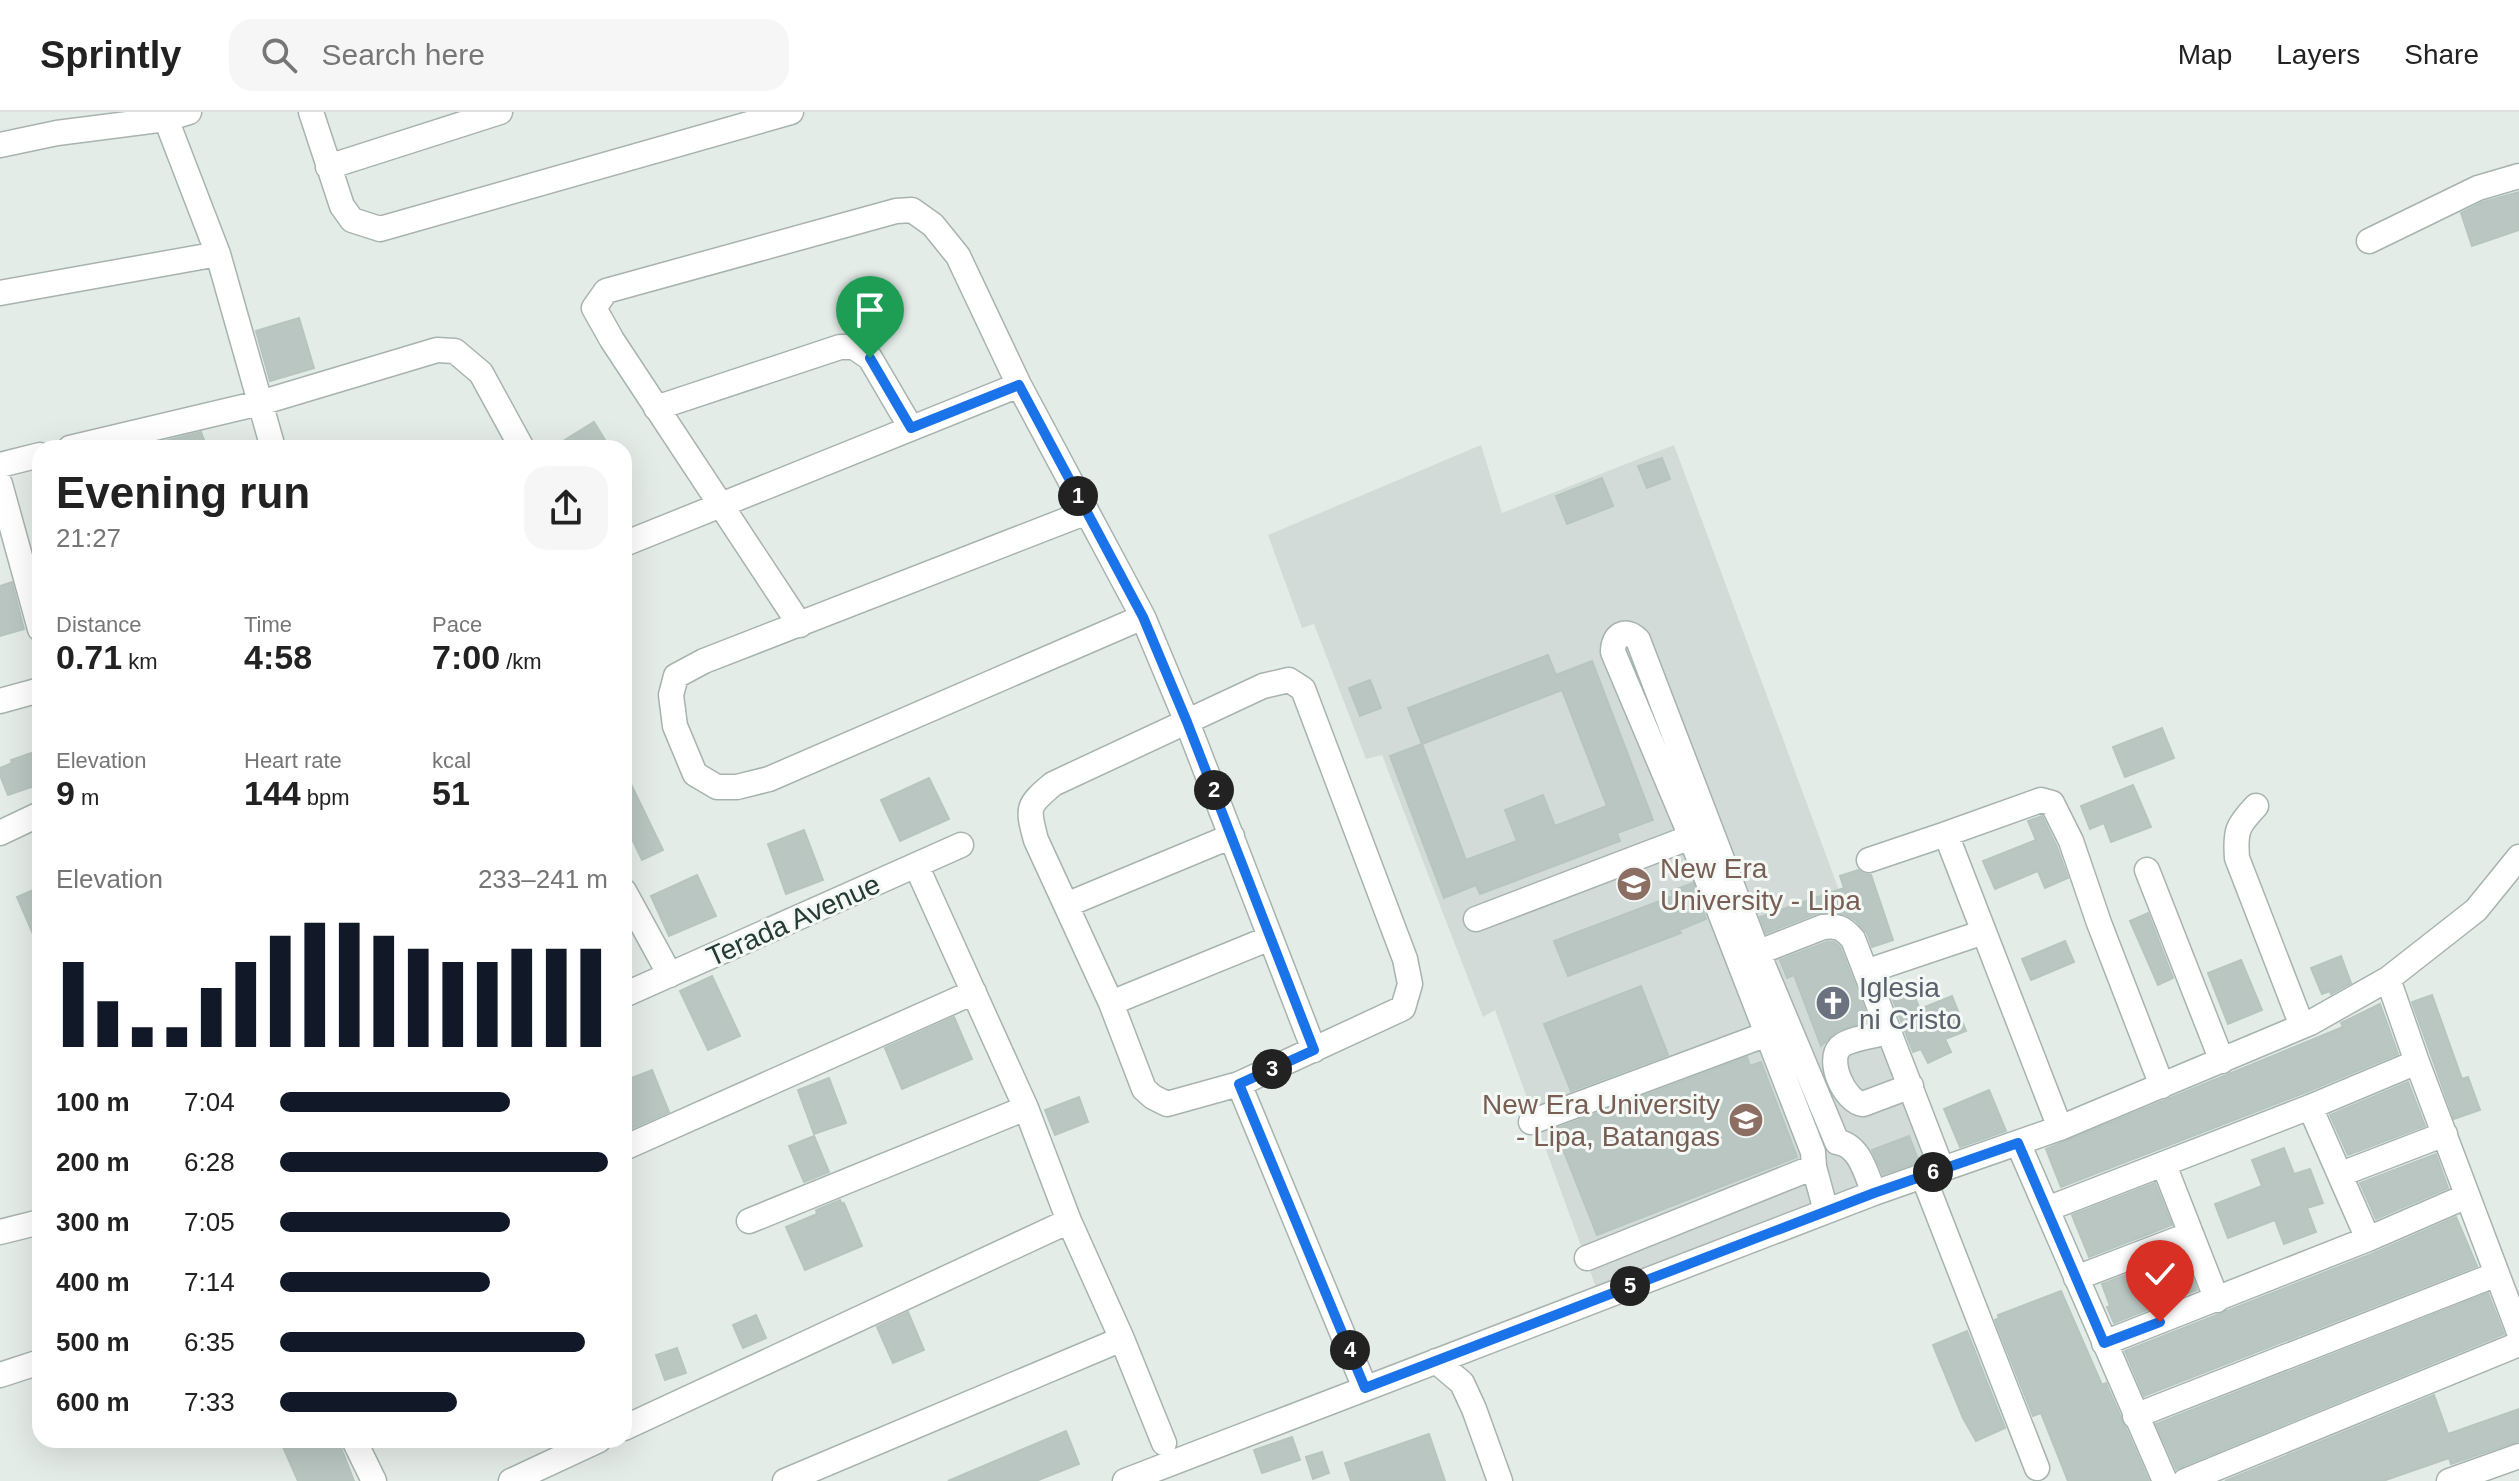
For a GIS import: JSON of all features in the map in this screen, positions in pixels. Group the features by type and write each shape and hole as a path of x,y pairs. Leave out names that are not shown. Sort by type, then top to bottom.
{"street":[{"path":"311,112 342,206 352,220 380,229 791,112"},
{"path":"328,167 500,112"},
{"path":"0,145 57,133 177,116 271,440"},
{"path":"2369,241 2478,188 2519,176"},
{"path":"800,625 656,408 594,308 606,291 896,211 912,210 933,225 958,256 1019,385 1143,617 1314,1050"},
{"path":"0,293 218,254"},
{"path":"656,408 840,347 854,347 870,358 911,428"},
{"path":"104,440 260,403 437,350 455,351 481,373 518,440"},
{"path":"632,541 1019,385"},
{"path":"0,465 32,457"},
{"path":"0,484 32,600"},
{"path":"1087,512 704,661 676,676 671,695 675,726 695,774 717,787 737,787 769,779 1143,617"},
{"path":"1692,823 1638,640 1630,633 1616,636 1613,652 1692,823 1748,957 1837,1142"},
{"path":"1289,680 1303,689 1405,959 1410,984 1403,1008 1239,1084 1167,1104 1144,1089 1111,1003 1036,840 1029,814 1035,799 1053,784 1187,722 1263,686 1289,680"},
{"path":"0,701 32,692"},
{"path":"1869,860 2041,800 2052,803 2071,841 2162,1086"},
{"path":"2256,806 2238,824 2235,840 2237,858 2302,1026"},
{"path":"0,833 32,818"},
{"path":"1476,919 1692,823"},
{"path":"1946,834 2060,1128"},
{"path":"1066,905 1232,836"},
{"name":"Terada Avenue","path":"632,992 961,845"},
{"path":"1125,1481 1826,1211 2060,1128 2302,1026 2388,979 2476,910 2519,857"},
{"path":"916,865 1026,1108 1069,1221 1164,1443"},
{"path":"2147,870 2222,1061"},
{"path":"632,906 670,975"},
{"path":"1748,957 1823,927 1836,925 1844,928 1853,939 1911,1086 1932,1172 2037,1468"},
{"path":"1874,969 1984,932"},
{"path":"1111,1003 1270,938"},
{"path":"1748,957 1767,1034 1814,1160 1826,1211"},
{"path":"2388,979 2519,1332"},
{"path":"632,1144 974,992"},
{"path":"1889,1032 1845,1044 1839,1048 1833,1063 1850,1099 1855,1103 1863,1104 1911,1086"},
{"path":"1531,1122 1767,1034"},
{"path":"2047,1209 2417,1062"},
{"path":"1239,1084 1365,1388"},
{"path":"2310,1107 2368,1239"},
{"path":"749,1221 1026,1108"},
{"path":"2341,1174 2445,1134"},
{"path":"1587,1258 1814,1160 1837,1142 1845,1143 1855,1152 1874,1193"},
{"path":"2018,1143 2165,1481"},
{"path":"2164,1165 2217,1300"},
{"path":"2104,1343 2368,1239 2467,1196"},
{"path":"632,1424 1069,1221"},
{"path":"0,1232 32,1224"},
{"path":"2076,1278 2191,1234"},
{"path":"2135,1416 2497,1274"},
{"path":"785,1481 1122,1339"},
{"path":"2185,1481 2519,1344"},
{"path":"1436,1361 1462,1383 1500,1481"},
{"path":"0,1375 32,1365"},
{"path":"358,1448 374,1481"},
{"path":"511,1481 582,1448"},
{"path":"2449,1481 2519,1456"}],"shaded area":[{"name":"New Era University - Lipa","path":"1481,445 1502,513 1674,445 1939,1160 1597,1290 1495,1010 1483,1017 1382,755 1366,759 1314,624 1302,628 1268,535"}],"building":[{"path":"2519,192 2519,230 2472,246 2461,213 2483,202"},
{"path":"299,318 314,368 270,381 256,331"},
{"path":"594,422 605,440 565,440"},
{"path":"201,432 204,440 169,440"},
{"path":"1662,458 1670,479 1647,488 1638,466"},
{"path":"1602,478 1613,506 1567,524 1556,496"},
{"path":"12,582 24,629 0,636 0,586"},
{"path":"1548,655 1556,675 1592,661 1653,820 1617,833 1620,841 1480,894 1476,885 1444,898 1390,756 1422,744 1408,708","holes":["1562,690 1607,806 1555,826 1543,795 1505,810 1517,841 1466,860 1422,744"]},
{"path":"1370,680 1381,708 1360,716 1349,688"},
{"path":"2162,728 2174,758 2125,777 2113,747"},
{"path":"32,753 32,787 8,795 0,768 12,763 11,760"},
{"path":"929,778 949,819 900,841 881,800"},
{"path":"2133,785 2151,827 2111,842 2104,823 2090,829 2081,806"},
{"path":"632,786 663,850 642,860 632,839"},
{"path":"2042,816 2068,878 2045,888 2038,871 1995,889 1983,861 2036,840 2028,821"},
{"path":"804,830 823,880 786,894 768,844"},
{"path":"1858,870 1871,875 1893,940 1872,947 1867,933 1856,921 1833,911 1818,913 1766,933 1760,917 1844,888 1840,876"},
{"path":"697,875 716,916 669,936 651,896"},
{"path":"1693,883 1706,919 1679,930 1681,933 1568,976 1554,941 1673,896 1671,891"},
{"path":"32,890 32,932 17,897"},
{"path":"2148,913 2173,978 2158,985 2130,921"},
{"path":"2065,941 2074,962 2031,980 2022,959"},
{"name":"Iglesia ni Cristo","path":"1834,942 1840,947 1869,1021 1837,1031 1821,1046 1794,975 1787,978 1780,960"},
{"path":"2341,956 2351,983 2331,994 2330,991 2322,994 2311,968"},
{"path":"2241,960 2262,1010 2228,1024 2208,973"},
{"path":"712,976 740,1036 708,1050 680,991"},
{"path":"1908,982 1920,1009 1952,996 1966,1031 1945,1039 1951,1052 1928,1063 1921,1049 1913,1052 1889,990"},
{"path":"1641,986 1668,1055 1571,1091 1544,1024"},
{"path":"2432,995 2462,1079 2468,1077 2480,1110 2454,1119 2412,1002"},
{"path":"2380,1004 2398,1054 2061,1187 2046,1149 2343,1027 2341,1023"},
{"path":"954,1017 972,1059 902,1089 885,1048"},
{"path":"1747,1057 1750,1066 1761,1062 1797,1157 1597,1235 1555,1129"},
{"path":"652,1070 669,1112 632,1128 632,1078"},
{"path":"829,1078 846,1123 814,1134 798,1090"},
{"path":"2408,1082 2425,1126 2348,1155 2330,1115"},
{"path":"1989,1090 2006,1131 1960,1147 1944,1109"},
{"path":"1079,1097 1088,1122 1055,1135 1045,1110"},
{"path":"814,1136 829,1172 804,1182 789,1146"},
{"path":"1909,1136 1919,1162 1883,1174 1872,1150"},
{"path":"2284,1148 2294,1174 2310,1169 2323,1203 2307,1208 2316,1232 2284,1244 2275,1220 2228,1238 2215,1204 2262,1186 2252,1160"},
{"path":"2436,1154 2448,1188 2376,1219 2360,1183"},
{"path":"2155,1183 2172,1225 2089,1257 2072,1215"},
{"path":"840,1200 862,1246 805,1270 786,1227"},
{"path":"2456,1217 2477,1266 2144,1396 2125,1351 2374,1253"},
{"path":"2183,1253 2197,1290 2114,1323 2102,1284"},
{"path":"2061,1291 2149,1481 2068,1481 2041,1413 2033,1416 1995,1320 1999,1318 1998,1315"},
{"path":"2488,1293 2504,1334 2176,1469 2156,1424"},
{"path":"908,1312 924,1350 893,1363 877,1327"},
{"path":"756,1315 766,1338 743,1348 733,1325"},
{"path":"1967,1331 2005,1428 1976,1441 1963,1418 1933,1345"},
{"path":"677,1348 686,1373 665,1380 656,1355"},
{"path":"2434,1395 2448,1434 2519,1409 2519,1441 2451,1464 2449,1458 2383,1481 2225,1481"},
{"path":"1066,1431 1079,1464 1036,1481 948,1481"},
{"path":"1429,1434 1445,1481 1351,1481 1345,1463"},
{"path":"1292,1437 1300,1460 1262,1473 1254,1450"},
{"path":"284,1448 341,1448 354,1481 298,1481"},
{"path":"1322,1452 1329,1473 1313,1479 1306,1457"}],"place":[{"name":"New Era University - Lipa","path":"1634,884"},
{"name":"Iglesia ni Cristo","path":"1833,1003"},
{"name":"New Era University - Lipa, Batangas","path":"1746,1120"}],"route":[{"path":"870,358 911,428 1019,385 1143,617 1314,1050 1239,1084 1365,1388 1874,1193 2018,1143 2104,1343 2160,1322"}]}
